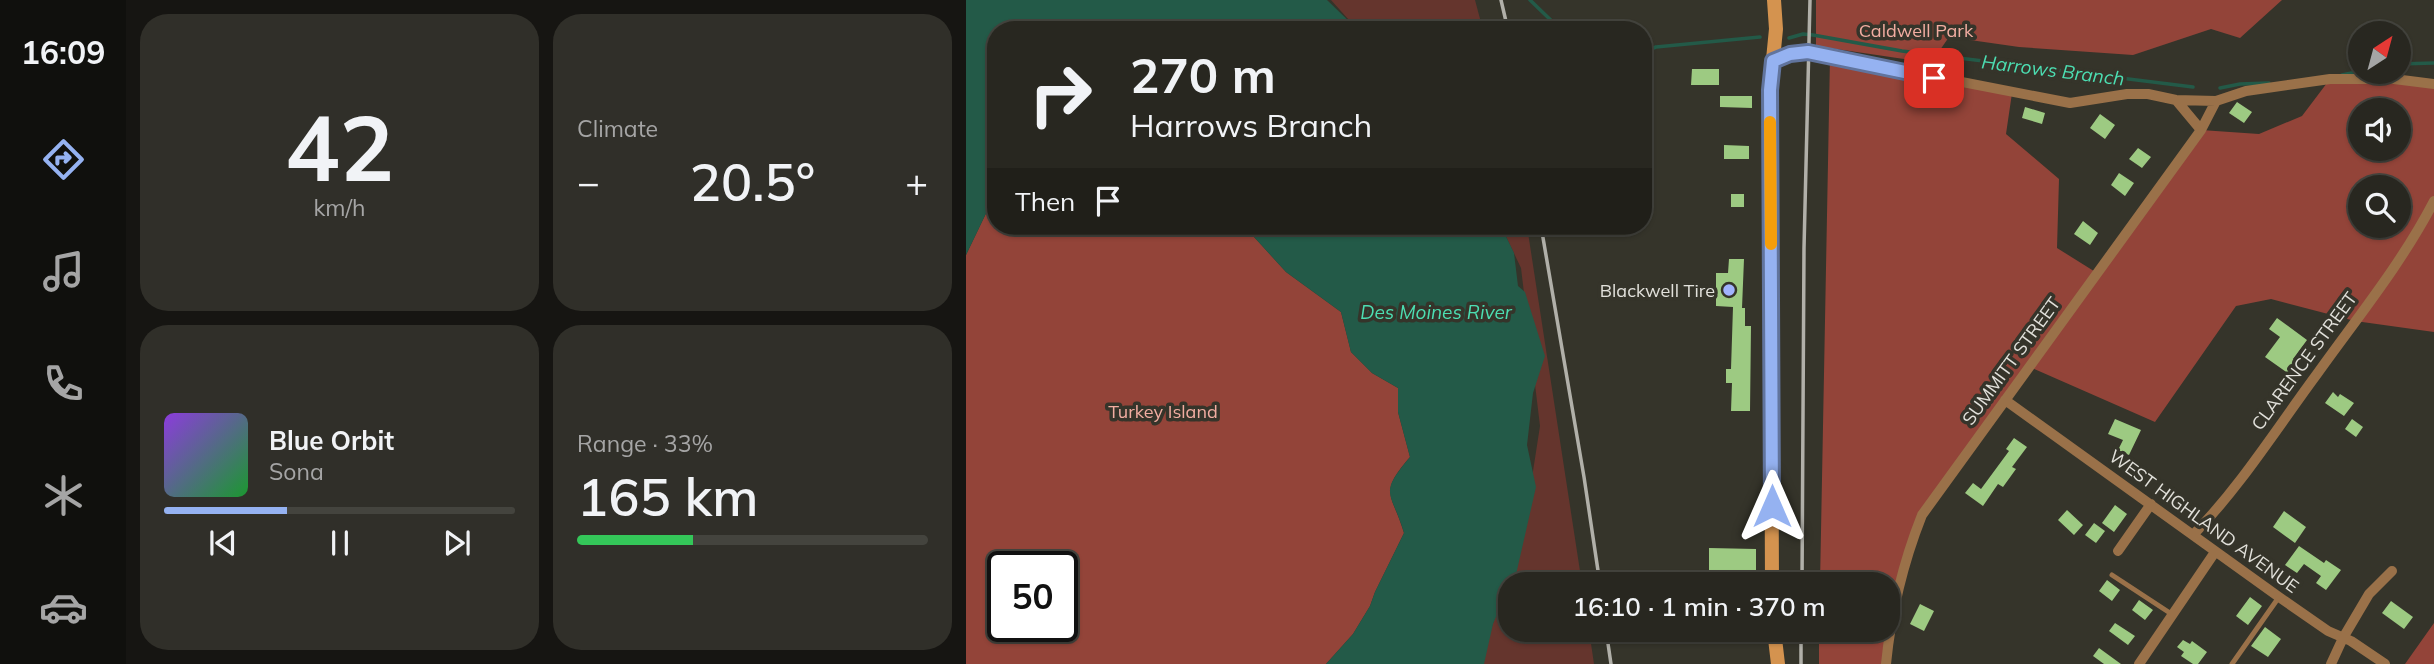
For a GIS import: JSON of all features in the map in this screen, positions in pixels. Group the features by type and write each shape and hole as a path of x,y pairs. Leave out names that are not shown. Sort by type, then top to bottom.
{"main road":[{"path":"1772,572 1770,90 1776,29 1774,0"},
{"path":"1775,642 1778,664"}],"street":[{"path":"1773,61 1790,54 1808,52 2070,103 2127,94 2148,94 2176,100 2216,101 2246,91 2330,79 2394,79 2434,84"},
{"path":"2176,100 2201,130"},
{"name":"SUMMITT STREET","path":"1886,664 1888,639 1908,549 1922,515 2201,130 2216,101"},
{"name":"CLARENCE STREET","path":"2193,535 2225,497 2415,238 2434,201"},
{"name":"WEST HIGHLAND AVENUE","path":"2005,400 2279,597 2328,631 2385,664"},
{"path":"2118,551 2151,504"},
{"path":"2139,664 2215,552"},
{"path":"2331,664 2369,594 2392,571"}],"lane":[{"path":"2112,575 2172,615"},
{"path":"2232,664 2279,597"}],"shaded area":[{"path":"1331,0 1475,0 1481,21 1350,21"},
{"path":"1505,235 1528,235 1580,572 1509,572 1525,523 1540,426 1521,268"},
{"path":"1498,608 1498,642 1591,642 1594,664 1480,664"}],"green space":[{"name":"Caldwell Park","path":"1816,0 2282,0 2240,38 2211,29 2133,55 2019,47 1949,37 1931,63 1816,46"},
{"path":"1830,57 2012,93 2006,134 2059,179 2057,248 2097,273 2201,130 2259,134 2302,116 2330,79 2348,80 2348,84 2434,84 2434,332 2355,321 2271,299 2236,306 2155,422 2030,367 1922,515 1908,549 1900,591 1900,572 1820,572"},
{"name":"Turkey Island","path":"987,211 987,235 1252,235 1286,272 1341,312 1351,352 1372,373 1398,388 1398,412 1410,457 1394,479 1390,494 1404,533 1370,606 1353,634 1326,664 966,664 966,255"},
{"path":"2434,623 2434,664 2405,664"},
{"path":"1819,642 1890,642 1886,664 1819,664"}],"water":[{"path":"966,0 1327,0 1349,21 987,21 987,211 966,255"},
{"name":"Des Moines River","path":"1252,235 1505,235 1514,253 1518,286 1525,292 1545,356 1533,393 1527,445 1536,487 1517,572 1498,572 1498,612 1484,664 1326,664 1353,634 1370,606 1404,533 1392,501 1390,487 1410,457 1398,412 1398,388 1372,373 1351,352 1341,312 1286,272"}],"building":[{"path":"1692,69 1719,69 1719,85 1691,85"},
{"path":"1720,96 1752,96 1752,108 1720,107"},
{"path":"2237,102 2252,112 2244,123 2229,113"},
{"path":"2025,107 2045,113 2042,124 2022,118"},
{"path":"2100,114 2115,125 2105,139 2090,128"},
{"path":"1724,145 1749,146 1749,159 1724,159"},
{"path":"2138,148 2151,157 2142,168 2129,159"},
{"path":"2119,173 2134,183 2125,196 2111,185"},
{"path":"1731,194 1744,194 1744,207 1731,207"},
{"path":"2083,221 2098,233 2090,245 2074,234"},
{"path":"1729,259 1744,259 1742,308 1745,308 1745,326 1751,326 1750,411 1731,411 1732,383 1726,383 1726,369 1731,369 1733,307 1716,306 1716,273 1728,273"},
{"path":"2277,318 2307,340 2293,359 2298,362 2289,374 2265,357 2280,337 2269,329"},
{"path":"2333,392 2338,397 2340,394 2354,403 2344,416 2325,403"},
{"path":"2115,419 2141,430 2129,455 2118,450 2123,440 2108,434"},
{"path":"2352,419 2363,427 2356,437 2345,429"},
{"path":"2014,438 2027,447 2012,467 2016,469 2003,487 1998,484 1983,506 1965,493 1973,483 1981,489 2009,451 2006,449"},
{"path":"2115,505 2127,514 2114,532 2102,523"},
{"path":"2067,510 2083,525 2074,535 2058,520"},
{"path":"2284,511 2306,527 2295,543 2273,527"},
{"path":"2094,523 2105,531 2096,543 2085,535"},
{"path":"2299,546 2324,563 2326,560 2341,570 2326,590 2316,583 2321,576 2304,564 2297,573 2285,565"},
{"path":"1709,548 1756,549 1756,572 1709,572"},
{"path":"2107,580 2120,590 2112,601 2099,591"},
{"path":"2250,597 2262,606 2248,625 2236,616"},
{"path":"2139,600 2153,610 2145,620 2132,610"},
{"path":"2391,601 2413,617 2404,629 2382,613"},
{"path":"1920,604 1934,611 1924,631 1910,624"},
{"path":"2115,623 2135,636 2128,645 2109,631"},
{"path":"2265,627 2281,639 2268,657 2251,646"},
{"path":"2183,640 2190,644 2192,641 2207,652 2198,664 2193,664 2181,656 2184,652 2177,647"},
{"path":"2099,648 2121,664 2104,664 2093,656"}],"waterway":[{"name":"Harrows Branch","path":"1530,0 1552,21"},
{"name":"Harrows Branch","path":"1789,38 1803,34 1813,35 1902,51 2193,87"},
{"name":"Harrows Branch","path":"1652,49 1760,37"},
{"name":"Harrows Branch","path":"2412,64 2434,63"},
{"name":"Harrows Branch","path":"2342,75 2348,74"},
{"name":"Harrows Branch","path":"2220,88 2269,83"}],"railway":[{"path":"1501,0 1506,21"},
{"path":"1802,572 1804,248 1810,0"},
{"path":"1543,235 1598,572"},
{"path":"1608,642 1611,664"},
{"path":"1801,642 1801,664"}],"slow traffic":[{"path":"1770,122 1771,244"}],"place":[{"name":"Blackwell Tire","path":"1729,290"}],"route":[{"path":"1772,506 1770,90 1773,61 1790,54 1808,52 1934,78"}]}
